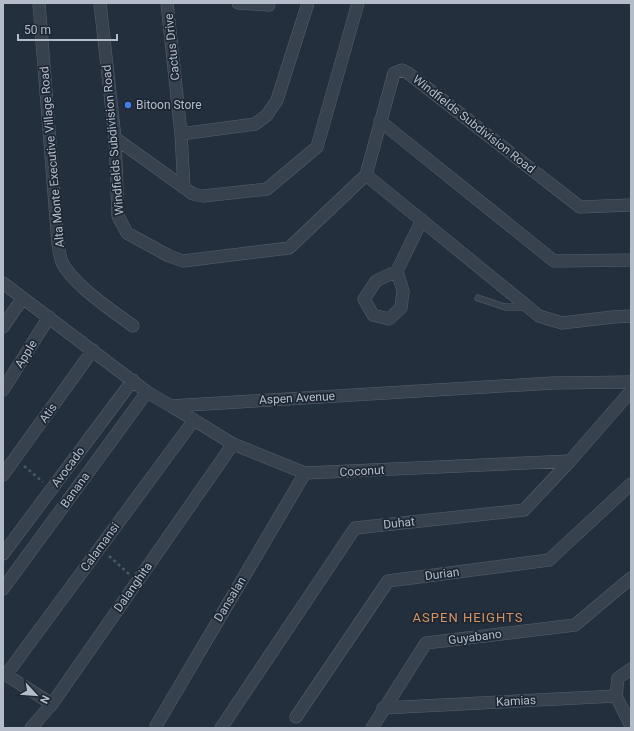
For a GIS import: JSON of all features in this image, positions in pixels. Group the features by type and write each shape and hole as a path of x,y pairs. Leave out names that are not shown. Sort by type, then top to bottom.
{"street":[{"name":"Alta Monte Executive Village Road","path":"39,3 58,244 62,262 72,277 100,302 133,326"},
{"name":"Windfields Subdivision Road","path":"100,3 115,138 118,216 127,233 170,256 183,261 289,248 366,175 394,73 402,70 408,73 580,207 631,205"},
{"name":"Cactus Drive","path":"167,3 181,134 184,188"},
{"path":"238,3 269,5"},
{"path":"181,134 255,124 267,115 276,100 308,3"},
{"path":"115,138 193,194 203,196 267,189 317,147 358,3"},
{"path":"380,121 554,261 631,260"},
{"path":"366,175 539,316 562,323 631,316"},
{"path":"397,271 422,220"},
{"path":"3,283 22,299 49,317 147,392 171,406"},
{"path":"3,327 22,299"},
{"name":"Apple","path":"3,390 49,317"},
{"name":"Atis","path":"3,475 93,350"},
{"name":"Avocado","path":"3,554 132,380"},
{"name":"Aspen Avenue","path":"171,406 553,383 631,382"},
{"name":"Duhat","path":"221,728 355,528 524,510 570,461 631,391"},
{"name":"Banana","path":"3,589 147,392"},
{"name":"Coconut","path":"171,406 233,444 305,473 570,461"},
{"name":"Calamansi","path":"5,674 194,420"},
{"name":"Dalanghita","path":"31,728 52,704 233,444"},
{"name":"Dansalan","path":"156,726 305,473"},
{"name":"Durian","path":"296,717 388,581 549,560 631,484"},
{"name":"Guyabano","path":"372,728 383,708 426,643 575,625 631,578"},
{"path":"631,669 618,678 616,696 631,726"},
{"path":"5,674 52,704"},
{"path":"618,678 631,676"},
{"name":"Kamias","path":"383,708 616,696"}],"lane":[{"path":"478,298 505,307 527,307"}],"path":[{"path":"15,459 52,489"},
{"path":"100,548 138,581"}],"place":[{"name":"Bitoon Store","path":"128,105"}],"district":[{"name":"ASPEN HEIGHTS","path":"468,617"}]}
